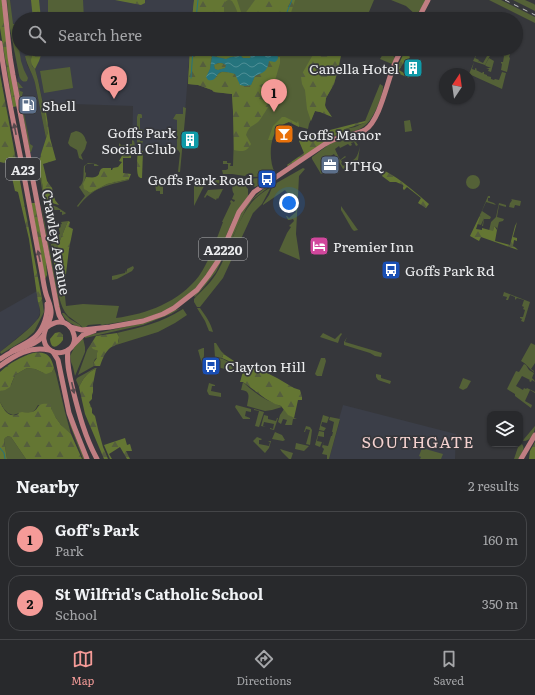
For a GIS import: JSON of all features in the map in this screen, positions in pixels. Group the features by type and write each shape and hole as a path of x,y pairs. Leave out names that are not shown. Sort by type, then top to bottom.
{"main road":[{"name":"Crawley Avenue","path":"4,0 10,57 57,307 63,322"},
{"path":"422,12 428,0"},
{"name":"Crawley Avenue","path":"0,42 46,295 51,314 46,328"},
{"name":"A2220","path":"70,327 82,330 98,329 134,323 163,314 174,308 197,290 213,269 239,212 254,192 325,144 336,139 358,133 370,126 374,120 399,56"},
{"path":"0,359 34,338 40,332 46,316 46,295"},
{"path":"0,366 30,350 39,349 60,353 68,350 73,344 75,337 70,327 63,322 56,322 46,328 39,341 12,351"},
{"name":"A2220","path":"73,344 83,335 98,329"},
{"path":"43,336 45,344 58,360 69,413 77,437 87,459"},
{"path":"68,350 69,368 79,415 96,459"},
{"path":"521,459 535,435"}],"shaded area":[{"path":"10,0 194,0 193,12 12,12 12,39 9,23 11,11"},
{"path":"15,56 25,56 27,65 34,78 46,138 38,165 33,166 16,83 19,75"},
{"path":"25,56 189,56 182,151 132,151 133,106 43,103 36,73"},
{"path":"37,291 40,313 37,320 0,352 0,312"},
{"path":"343,405 456,434 455,459 329,459"}],"green space":[{"path":"0,0 3,0 18,106 13,107 0,28"},
{"path":"7,0 10,0 12,39"},
{"path":"31,0 39,0 40,12 32,12"},
{"path":"48,0 83,0 84,12 48,12"},
{"path":"115,0 145,0 145,3 141,5"},
{"path":"194,0 374,0 369,12 193,12"},
{"path":"194,0 228,0 224,6 224,12 193,12"},
{"path":"230,0 237,0 241,12 237,12 232,1"},
{"path":"255,0 295,0 291,12 246,12"},
{"path":"391,0 428,0 418,12 413,12 406,6"},
{"path":"489,0 501,0 535,17 535,23 523,17 523,12 513,12"},
{"path":"513,0 525,0 534,4 535,11"},
{"path":"15,56 20,56 28,78 27,81 22,80 19,75"},
{"path":"25,56 32,56 32,66 35,69 38,80 48,129 46,138 35,83"},
{"path":"32,56 41,56 35,69 31,61"},
{"path":"190,56 341,56 334,84 326,98 325,105 320,112 315,111 308,129 289,122 278,128 272,140 271,147 271,161 275,173 268,176 251,177 250,174 245,176 223,174 222,170 228,169 228,164 223,164 223,161 231,163 230,166 233,166 234,130 232,94 214,92 198,85 188,84"},
{"path":"190,56 241,56 226,59 218,57 211,58 208,74 215,78 222,72 234,73 242,85 249,86 251,85 255,76 261,74 273,56 280,56 280,63 274,84 262,84 259,86 264,88 264,91 259,99 272,102 259,121 247,132 246,135 251,144 246,150 234,150 232,94 214,92 198,85 188,84"},
{"path":"241,56 251,56 250,58 243,58"},
{"path":"312,56 341,56 334,84 326,98 325,105 332,117 315,111 311,121 307,109 305,90 302,84 301,77"},
{"path":"382,56 395,57 392,64 380,59"},
{"path":"403,56 410,56 399,70 409,76 409,78 395,72"},
{"path":"476,56 475,58 479,60 478,62 483,63 487,56 490,56 485,65 473,61"},
{"path":"504,56 509,56 507,72 501,70 501,62 503,62"},
{"path":"489,58 494,61 491,72 486,68 491,68 485,65"},
{"path":"220,63 225,64 225,68 218,70 215,69 214,65"},
{"path":"70,67 73,88 44,93 40,71"},
{"path":"475,68 482,73 484,72 484,74 494,80 499,80 502,72 506,73 502,89 475,77"},
{"path":"0,74 42,299 40,302 38,302 29,239 18,192 15,191 9,164 0,162"},
{"path":"17,82 23,88 19,88 20,91 23,92 21,99 30,144 33,146 31,152 30,152"},
{"path":"380,84 383,86 382,94 370,121 355,131 332,137 345,129 355,127 366,122 365,121"},
{"path":"44,102 50,138 56,160 43,164 47,181 52,188 55,200 59,205 45,201 39,164 48,132"},
{"path":"183,107 186,108 180,172 178,172 180,153 174,148 177,147 177,120 173,119 176,114 183,114"},
{"path":"138,114 142,115 142,118 140,118 140,129 144,131 140,134 140,141 143,141 142,144 137,143"},
{"path":"282,117 297,123 298,121 299,127 289,122 286,123 278,129 272,140 268,140 273,126"},
{"path":"410,120 412,131 405,132 404,121"},
{"path":"365,121 367,122 345,129 332,137 328,134 330,130"},
{"path":"76,131 83,134 87,142 81,155 83,160 79,158 77,150 68,143 71,133"},
{"path":"314,135 322,136 327,141 288,166 287,165 304,153 299,141 300,139 303,141 305,138"},
{"path":"360,138 360,141 359,140 356,142 358,145 356,146 354,142 351,143 352,145 350,146 348,144 340,148 339,146 335,149 340,160 345,156 346,157 341,160 343,166 355,159 360,146 358,160 343,169 334,154 321,162 325,169 328,167 329,169 321,174 312,157 331,143"},
{"path":"132,140 135,143 133,148 119,148 119,143 121,145 132,144"},
{"path":"143,151 141,178 137,172 137,157 138,152"},
{"path":"123,154 129,154 131,156 131,158 123,158 123,173 131,174 129,179 107,184 90,193 84,189 83,184 86,177 96,177 103,168 111,168 112,170 113,168 118,167 122,162 119,161"},
{"path":"39,161 45,203 57,207 66,213 62,215 60,210 48,211 47,218 51,244 59,242 58,235 60,234 58,225 62,224 61,222 68,221 56,250 52,251 38,165"},
{"path":"88,163 99,166 87,164 85,166 86,173 84,186 90,193 107,184 129,180 95,191 78,207 77,206 85,196 79,187 83,180 84,166"},
{"path":"303,168 305,169 299,176 296,234 300,260 279,251 291,227 289,226 294,221 293,219 288,220 286,216 289,218 296,212 295,208 297,206 285,190 263,204 273,185"},
{"path":"385,171 403,182 429,204 426,208 418,203 421,198 407,187 404,190 403,185 396,182 390,182 382,176"},
{"path":"470,175 476,175 480,179 480,185 476,189 470,189 466,185 466,179"},
{"path":"268,177 269,179 255,187 248,181 249,179"},
{"path":"211,180 225,180 227,183 226,185 209,186 208,183"},
{"path":"236,180 241,181 248,189 248,196 234,217 215,262 203,280 191,293 167,310 146,318 102,325 88,325 83,328 68,316 63,308 58,292 56,277 60,277 62,274 66,274 64,286 66,306 83,304 119,306 116,318 151,310 172,300 182,293 199,276 206,263 231,203 230,202 231,200 234,202 235,200 232,199 234,194 232,188"},
{"path":"194,181 202,181 204,186 194,206"},
{"path":"274,181 274,183 252,200 246,209 216,272 195,297 194,296 203,287 244,208 258,193"},
{"path":"155,183 160,183 163,185 163,194 160,194 160,191 156,191"},
{"path":"271,187 262,204 253,213 223,278 200,307 197,307 194,299 216,274 246,210 256,198"},
{"path":"223,189 216,200 207,195 205,198 204,197 208,190"},
{"path":"488,196 490,196 490,198 488,198 488,201 496,205 486,202 482,211 491,217 490,219 484,219 482,226 484,218 481,225 477,224 481,213"},
{"path":"511,199 521,201 520,206 515,205 514,208 509,207 512,200"},
{"path":"31,203 35,203 46,261 47,275 45,279"},
{"path":"41,203 61,312 60,312"},
{"path":"499,203 506,205 506,207 499,205 497,217 504,219 503,221 499,222 497,230 494,226 493,231 489,231 491,222 496,217"},
{"path":"341,206 358,230 354,231 352,229 341,210"},
{"path":"481,213 476,229 482,230 482,228 493,231 494,226 497,230 495,241 510,245 517,222 513,237 517,238 517,241 514,240 513,246 518,250 481,237 479,241 470,236"},
{"path":"68,221 70,222 69,227 73,229 66,274 56,277 52,251 56,250"},
{"path":"133,266 134,268 132,271 112,280 112,276 125,273 126,270 127,273 127,269"},
{"path":"504,292 530,302 524,322 521,321 522,319 520,317 523,317 525,310 522,306 524,300 517,298 515,300 515,297 510,295 508,300 506,300 507,297 503,296 502,299"},
{"path":"42,299 44,312 34,332 26,339 1,354 0,352 38,319 40,312 38,302"},
{"path":"181,308 171,314 143,325 85,338 84,336 142,323"},
{"path":"197,308 200,308 206,316 213,332 209,331"},
{"path":"183,309 187,315 175,323 158,332 116,345 119,340 117,333 159,321"},
{"path":"62,313 80,325 81,328 72,324 63,316"},
{"path":"60,332 63,335 63,340 55,347 52,345 50,339 55,333"},
{"path":"117,333 119,337 118,343 110,348 100,366 94,366 93,364 97,358 98,351 91,347 91,344 96,336"},
{"path":"323,333 335,339 341,333 342,334 338,343 320,337"},
{"path":"347,337 345,342 382,353 381,357 344,345 344,342"},
{"path":"83,338 85,352 75,376 70,356 75,346"},
{"path":"214,343 216,343 225,355 222,356 222,358 215,357"},
{"path":"531,343 535,345 535,363 531,369 521,361"},
{"path":"91,344 91,347 98,351 97,358 93,364 94,366 78,375 87,350"},
{"path":"203,348 204,355 202,364 198,350"},
{"path":"33,353 45,353 49,357 54,368 52,372 46,374 35,369 27,368 15,375 10,387 0,391 0,372 15,361"},
{"path":"223,355 237,363 267,373 300,390 302,400 298,400 294,418 288,415 281,406 266,399 243,382 240,382 244,368 222,358"},
{"path":"219,358 234,365 233,371 217,367 215,372 213,372 214,359"},
{"path":"321,358 325,358 326,361 322,376 317,376 315,374"},
{"path":"524,364 534,373 532,378 535,382 532,380 531,382 522,376 516,386 523,390 524,388 527,388 535,392 530,390 525,401 532,405 531,408 507,389 516,371 519,372"},
{"path":"27,368 35,369 44,373 52,372 54,368 71,434 59,422 51,408 38,405 31,413 23,412 13,415 4,409 0,402 0,391 11,385 15,375"},
{"path":"97,368 88,374 79,387 76,380 77,378"},
{"path":"96,369 92,399 89,402 92,413 95,416 103,447 108,459 104,459 85,414 79,387 88,374"},
{"path":"59,373 72,427 85,459 83,459 70,425"},
{"path":"376,374 381,375 381,378 391,381 390,384 378,380"},
{"path":"463,378 471,381 467,388 463,390 459,388"},
{"path":"243,382 260,396 282,407 265,411 247,406 248,393 241,390"},
{"path":"209,383 215,385 212,386 211,391 221,393 221,397 209,395 207,391"},
{"path":"0,402 2,407 10,415 16,415 22,412 32,412 42,404 51,404 51,408 56,418 71,434 82,459 26,459 11,437 8,436 4,440 7,459 0,459"},
{"path":"236,405 251,409 251,412 246,411 245,416 250,419 243,419 235,407"},
{"path":"254,409 264,412 259,427 255,426 259,411"},
{"path":"284,409 289,415 297,419 293,419 292,425 285,425 287,420 283,419 281,424 278,422"},
{"path":"264,415 268,416 268,419 276,421 278,418 274,430 270,428 273,429 274,424 264,422 263,426 266,427 261,426"},
{"path":"323,415 329,417 327,423 322,422 321,426 326,428 324,431 319,430"},
{"path":"330,417 340,419 329,459 327,459 327,455 322,454 324,449 322,447 324,441 323,445 328,446 332,436 334,422 329,420"},
{"path":"306,426 310,427 312,430 310,445 306,444 310,430 306,429 304,432"},
{"path":"535,426 532,436 526,441 523,441"},
{"path":"319,431 324,432 324,437 318,436 317,441 322,442 320,447 315,445"},
{"path":"275,432 282,435 285,440 272,439"},
{"path":"8,436 11,437 26,459 7,459 4,440"},
{"path":"257,437 262,439 259,440 259,444 269,446 270,442 268,441 271,441 269,448 265,453 253,441"},
{"path":"125,438 127,445 130,444 132,451 126,451 130,459 127,459 120,447 109,454 112,459 110,459 104,445"},
{"path":"535,442 535,459 529,459 530,451"},
{"path":"296,443 309,446 304,451 295,449"},
{"path":"518,447 523,447 519,459 514,459"},
{"path":"422,448 443,454 441,459 420,459 421,457 419,456"},
{"path":"280,449 293,453 291,459 289,459"}],"water":[{"path":"212,56 226,59 241,56 243,58 250,58 251,56 278,56 275,62 269,61 266,70 255,76 251,85 240,85 235,74 228,72 219,73 213,80 208,80 206,77 210,69","holes":["218,63 226,65 225,68 218,70 215,69 214,65"]}],"waterway":[{"path":"197,12 198,0"},
{"path":"287,12 292,0"},
{"path":"191,78 193,56"},
{"path":"0,448 4,453 5,459"}],"railway":[{"path":"505,0 535,15"}],"place":[{"name":"Canella Hotel","path":"413,68"},
{"name":"St Wilfrid's Catholic School","path":"114,99"},
{"name":"Shell","path":"28,105"},
{"name":"Goff's Park","path":"274,112"},
{"name":"Goffs Manor","path":"284,134"},
{"name":"Goffs Park Social Club","path":"190,140"},
{"name":"ITHQ","path":"330,165"},
{"name":"Goffs Park Road","path":"267,179"},
{"name":"Premier Inn","path":"319,246"},
{"name":"Goffs Park Rd","path":"391,270"},
{"name":"Clayton Hill","path":"211,366"}],"district":[{"name":"SOUTHGATE","path":"418,441"}]}
